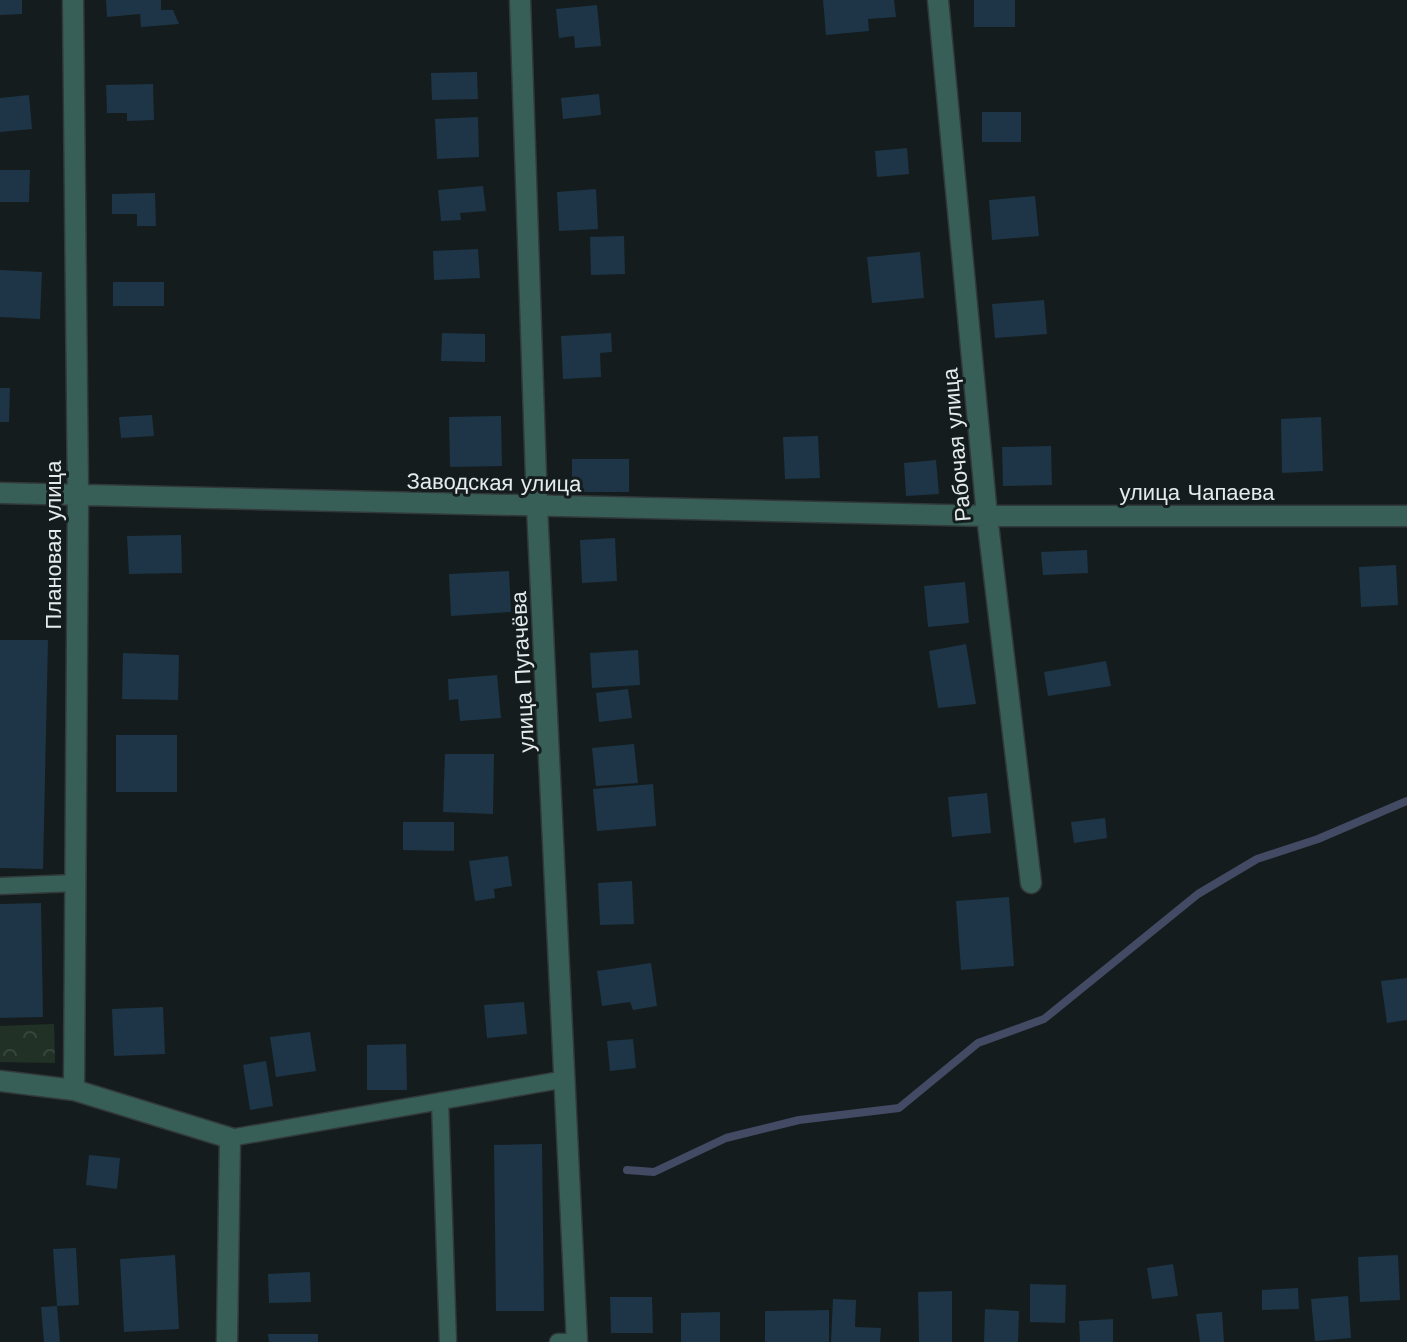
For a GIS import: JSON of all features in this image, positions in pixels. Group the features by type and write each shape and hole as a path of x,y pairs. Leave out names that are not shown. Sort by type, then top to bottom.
{"street":[{"name":"Плановая улица","path":"73,0 78,496 74,1090"},
{"name":"улица Пугачёва","path":"520,0 537,507 577,1342"},
{"name":"Рабочая улица","path":"938,0 987,516 1031,883"},
{"name":"Заводская улица","path":"0,493 987,516"},
{"name":"улица Чапаева","path":"987,516 1407,516"},
{"path":"0,1081 74,1090 230,1138 227,1342"}],"lane":[{"path":"0,886 75,883"},
{"path":"230,1138 566,1079"},
{"path":"440,1101 448,1342"},
{"path":"558,1342 577,1342"}],"green space":[{"path":"54,1024 55,1063 0,1062 0,1026"}],"building":[{"path":"0,0 22,0 22,14 0,15"},
{"path":"106,0 161,0 161,10 173,10 179,24 141,27 140,14 107,17"},
{"path":"823,0 894,0 896,17 868,19 869,31 826,35"},
{"path":"974,0 1015,0 1015,27 974,27"},
{"path":"597,5 601,46 575,48 574,36 559,38 556,9"},
{"path":"477,72 478,99 432,100 431,73"},
{"path":"153,84 154,120 127,121 127,113 107,113 106,85"},
{"path":"599,94 601,115 563,119 561,98"},
{"path":"29,95 32,129 0,132 0,98"},
{"path":"982,112 1021,112 1021,142 982,142"},
{"path":"478,117 479,157 437,159 435,119"},
{"path":"907,148 909,174 877,177 875,151"},
{"path":"0,170 30,170 29,202 0,202"},
{"path":"483,186 486,211 460,213 461,220 441,221 438,190"},
{"path":"596,189 598,229 559,231 557,192"},
{"path":"155,193 156,226 137,226 137,214 112,214 112,194"},
{"path":"1035,196 1039,236 992,240 989,200"},
{"path":"624,236 625,274 591,275 590,237"},
{"path":"478,249 480,278 434,280 433,251"},
{"path":"920,252 924,298 872,303 867,257"},
{"path":"0,270 42,272 40,319 0,317"},
{"path":"113,282 164,282 164,306 113,306"},
{"path":"1044,300 1047,334 995,338 992,304"},
{"path":"442,333 485,334 485,362 441,361"},
{"path":"611,333 612,352 600,353 601,377 563,379 561,336"},
{"path":"0,388 10,388 9,422 0,422"},
{"path":"152,415 154,436 121,438 119,417"},
{"path":"501,416 502,466 450,467 449,417"},
{"path":"1321,417 1323,471 1282,473 1281,419"},
{"path":"818,436 820,478 785,479 783,437"},
{"path":"1051,446 1052,485 1003,486 1002,447"},
{"path":"572,459 629,459 629,492 572,492"},
{"path":"936,460 939,494 906,496 904,463"},
{"path":"181,535 182,573 129,574 127,536"},
{"path":"615,538 617,581 582,583 580,540"},
{"path":"1087,550 1088,573 1043,575 1041,552"},
{"path":"1396,565 1398,605 1361,607 1359,567"},
{"path":"509,571 511,612 451,616 449,574"},
{"path":"965,582 969,623 928,627 924,586"},
{"path":"0,640 48,640 43,869 0,868"},
{"path":"966,644 976,704 938,708 929,651"},
{"path":"638,650 640,685 592,688 590,653"},
{"path":"123,653 179,655 178,700 122,699"},
{"path":"1106,661 1111,686 1048,696 1044,672"},
{"path":"497,675 501,718 460,721 458,699 449,700 448,679"},
{"path":"628,689 632,718 599,722 596,693"},
{"path":"116,735 177,735 177,792 116,792"},
{"path":"634,744 638,783 596,786 592,748"},
{"path":"445,754 494,754 493,814 443,812"},
{"path":"653,784 656,826 597,831 593,789"},
{"path":"987,793 991,833 952,837 948,797"},
{"path":"1105,818 1107,838 1074,843 1071,822"},
{"path":"403,822 454,822 454,851 403,850"},
{"path":"508,856 512,886 494,889 495,898 475,901 469,861"},
{"path":"632,881 634,924 600,925 598,883"},
{"path":"1009,897 1014,966 961,970 956,901"},
{"path":"41,903 43,1017 0,1018 0,904"},
{"path":"651,963 657,1006 633,1010 630,1002 602,1006 597,971"},
{"path":"1407,978 1407,1020 1387,1023 1381,981"},
{"path":"524,1002 527,1034 487,1038 484,1005"},
{"path":"163,1007 165,1054 114,1056 112,1009"},
{"path":"310,1032 316,1071 276,1077 270,1037"},
{"path":"633,1039 636,1068 610,1071 607,1041"},
{"path":"406,1044 407,1090 367,1090 367,1045"},
{"path":"266,1061 273,1106 250,1110 243,1065"},
{"path":"542,1144 544,1311 496,1311 494,1145"},
{"path":"89,1155 120,1158 117,1189 86,1185"},
{"path":"76,1248 79,1305 57,1306 53,1249"},
{"path":"175,1255 179,1329 124,1332 120,1259"},
{"path":"1398,1255 1400,1300 1360,1302 1358,1257"},
{"path":"1173,1264 1178,1296 1152,1299 1147,1268"},
{"path":"310,1272 311,1302 269,1303 268,1274"},
{"path":"1030,1284 1066,1285 1065,1323 1030,1322"},
{"path":"1298,1288 1299,1309 1262,1310 1262,1290"},
{"path":"952,1291 952,1342 919,1342 918,1292"},
{"path":"1348,1296 1351,1338 1315,1341 1311,1299"},
{"path":"610,1297 652,1297 653,1333 611,1333"},
{"path":"833,1299 856,1300 855,1327 881,1328 880,1342 831,1342"},
{"path":"57,1306 60,1342 44,1342 41,1307"},
{"path":"985,1309 1019,1311 1018,1342 984,1342"},
{"path":"829,1310 829,1342 765,1342 765,1311"},
{"path":"720,1312 720,1342 681,1342 681,1313"},
{"path":"1222,1312 1224,1342 1200,1342 1196,1314"},
{"path":"1113,1319 1113,1342 1080,1342 1079,1321"},
{"path":"268,1334 318,1334 318,1342 269,1342"}],"waterway":[{"path":"627,1170 654,1172 726,1138 799,1120 899,1108 978,1043 1044,1019 1198,894 1257,859 1318,839 1407,801"}]}
